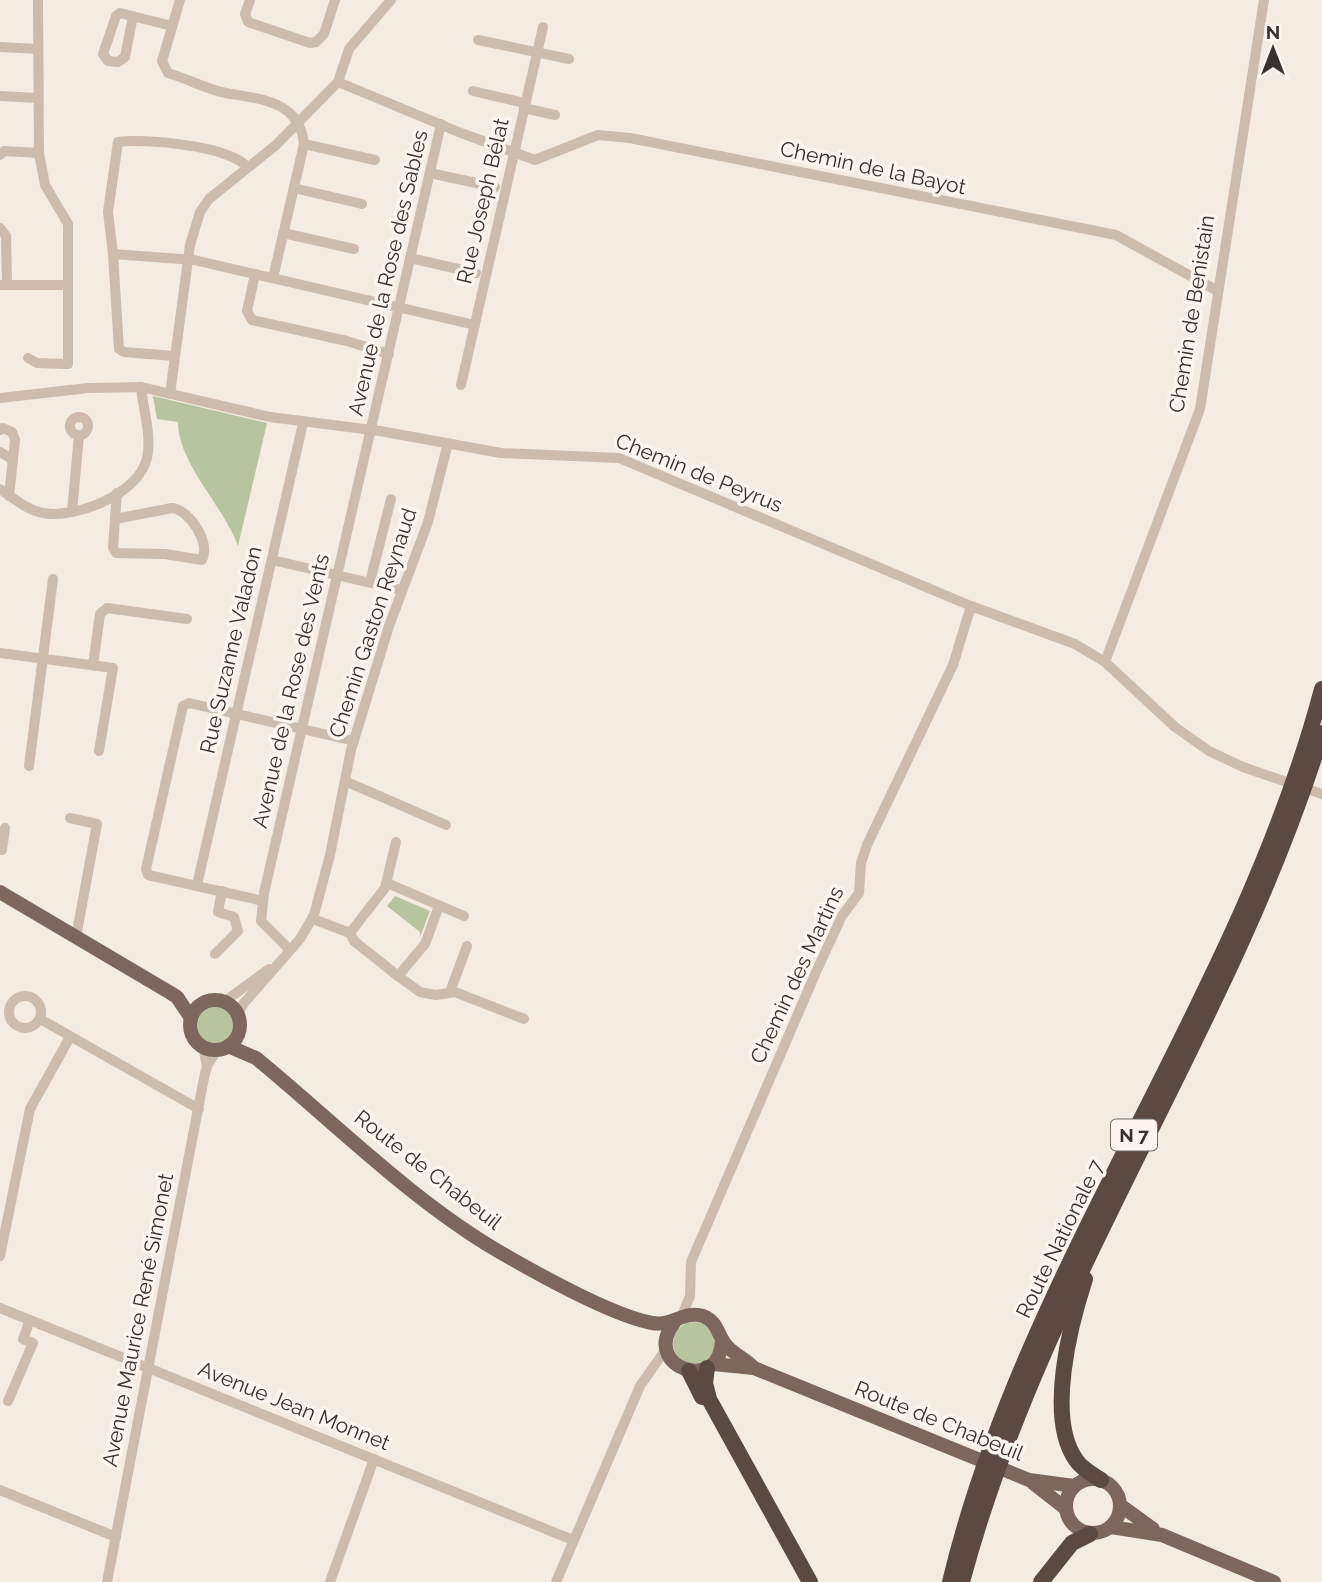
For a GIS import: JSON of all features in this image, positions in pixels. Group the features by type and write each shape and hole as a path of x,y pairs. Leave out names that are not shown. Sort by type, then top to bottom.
{"highway":[{"name":"Route Nationale 7","path":"953,1581 978,1486 1022,1368 1252,891 1285,808 1322,689"},
{"name":"Route Nationale 7","path":"953,1581 1019,1406 1103,1224 1254,917 1296,811 1322,733"},
{"path":"1101,1480 1083,1467 1071,1451 1066,1437 1064,1403 1069,1338 1103,1224"},
{"path":"710,1366 705,1383 709,1399 810,1582"},
{"path":"685,1369 803,1582"},
{"path":"1041,1582 1072,1542 1090,1534"}],"main road":[{"path":"0,892 177,998 203,1003 224,1002 237,1016 238,1033 216,1047 192,1035 191,1018 177,998"},
{"path":"191,1018 203,1003"},
{"name":"Route de Chabeuil","path":"238,1033 256,1058 453,1220 496,1250 549,1279 624,1314"},
{"name":"Route de Chabeuil","path":"216,1047 256,1058"},
{"path":"624,1314 650,1323 705,1317 716,1326 722,1340 722,1349 710,1366"},
{"path":"624,1314 666,1346 673,1362 685,1369 710,1366 754,1368"},
{"path":"666,1346 678,1320"},
{"path":"722,1340 754,1368"},
{"name":"Route de Chabeuil","path":"754,1368 1029,1480"},
{"path":"1065,1508 1067,1496 1074,1486 1087,1479 1101,1480 1115,1490 1120,1505 1118,1517 1111,1527"},
{"path":"1029,1480 1074,1486"},
{"path":"1029,1480 1065,1508 1073,1525 1090,1534 1111,1527 1162,1535"},
{"path":"1120,1505 1162,1535 1274,1582"}],"street":[{"path":"28,358 37,363 68,364 68,224 45,185 39,153 38,0"},
{"path":"180,0 162,61 168,73 230,94 243,94 279,105 293,113 298,123 304,144 273,278"},
{"path":"250,0 245,14 248,22 310,43 316,42 324,33 335,0"},
{"path":"170,394 195,221 204,205 298,123 338,82 349,50 391,0"},
{"name":"Chemin de Benistain","path":"1105,662 1200,409 1216,290 1264,0"},
{"path":"133,16 172,26"},
{"name":"Rue Joseph Bélat","path":"461,385 543,27"},
{"path":"478,40 569,60"},
{"path":"0,47 38,49"},
{"name":"Chemin de la Bayot","path":"338,82 514,153 540,160 584,139 612,135 1116,235 1216,290"},
{"path":"473,91 555,114"},
{"path":"0,96 38,97"},
{"name":"Avenue de la Rose des Sables","path":"372,431 441,124"},
{"path":"174,356 124,352 119,349 116,268 108,212 115,149 121,141 196,147 240,160 247,167"},
{"path":"304,144 375,160"},
{"path":"0,155 4,151 39,153"},
{"path":"430,173 495,187"},
{"path":"294,188 362,204"},
{"path":"0,228 6,236 3,285 68,285"},
{"path":"284,233 354,249"},
{"path":"113,254 188,259 475,325"},
{"path":"410,258 476,273"},
{"path":"255,274 247,311 252,320 347,341 389,354"},
{"name":"Chemin de Peyrus","path":"0,398 99,387 141,387 186,400 303,423 372,431 501,453 619,457 971,606 1075,644 1105,662 1192,740 1224,760 1319,793"},
{"path":"0,430 3,428 12,432 15,440 5,492 29,508 43,513 72,512 117,493 135,480 147,457 141,387"},
{"name":"Rue Suzanne Valadon","path":"197,885 303,423"},
{"name":"Avenue de la Rose des Vents","path":"290,950 263,923 263,901 372,431"},
{"path":"72,512 79,435"},
{"name":"Chemin Gaston Reynaud","path":"237,1016 244,1003 313,919 330,855 354,741 401,590 428,522 448,443"},
{"path":"0,452 13,460"},
{"path":"115,519 178,508 194,522 205,554 202,560 195,561 165,554 116,553 113,548 115,519 117,493"},
{"path":"370,582 391,499"},
{"path":"272,560 401,590"},
{"path":"29,766 53,579"},
{"name":"Chemin des Martins","path":"678,1320 688,1304 691,1262 713,1208 816,972 842,916 859,893 861,863 867,845 953,665 971,606"},
{"path":"93,665 100,614 107,608 187,619"},
{"path":"0,653 113,668 99,751"},
{"path":"263,901 148,874 146,869 183,706 189,703 354,741"},
{"path":"345,781 446,825"},
{"path":"70,818 97,824 76,937"},
{"path":"2,850 3,833"},
{"path":"350,933 387,883 396,842"},
{"path":"387,883 464,916"},
{"path":"215,954 238,931 234,917 214,911 222,891"},
{"path":"398,976 425,944 439,906"},
{"path":"313,919 350,933 354,942 420,992 436,995 450,992 524,1019"},
{"path":"450,992 467,946"},
{"name":"Chemin Gaston Reynaud","path":"224,1002 274,967"},
{"path":"40,1018 198,1109"},
{"path":"0,1256 30,1109 70,1037"},
{"name":"Avenue Maurice René Simonet","path":"107,1582 198,1109 207,1066 216,1047"},
{"path":"690,1283 705,1317"},
{"name":"Avenue Jean Monnet","path":"0,1308 573,1540"},
{"path":"8,1401 33,1343 23,1339 30,1320"},
{"path":"556,1582 644,1379 664,1356 666,1346"},
{"path":"644,1379 664,1369 685,1369"},
{"path":"330,1582 374,1459"},
{"path":"0,1490 116,1537"}],"green space":[{"path":"153,396 267,423 238,546 185,453 178,422 157,419"},
{"path":"395,896 430,911 420,937 420,932 387,906"},
{"path":"214,1005 228,1011 234,1025 228,1039 214,1045 200,1039 194,1025 200,1011"},
{"path":"694,1322 709,1328 715,1343 709,1358 694,1364 679,1358 673,1343 679,1328"}]}
